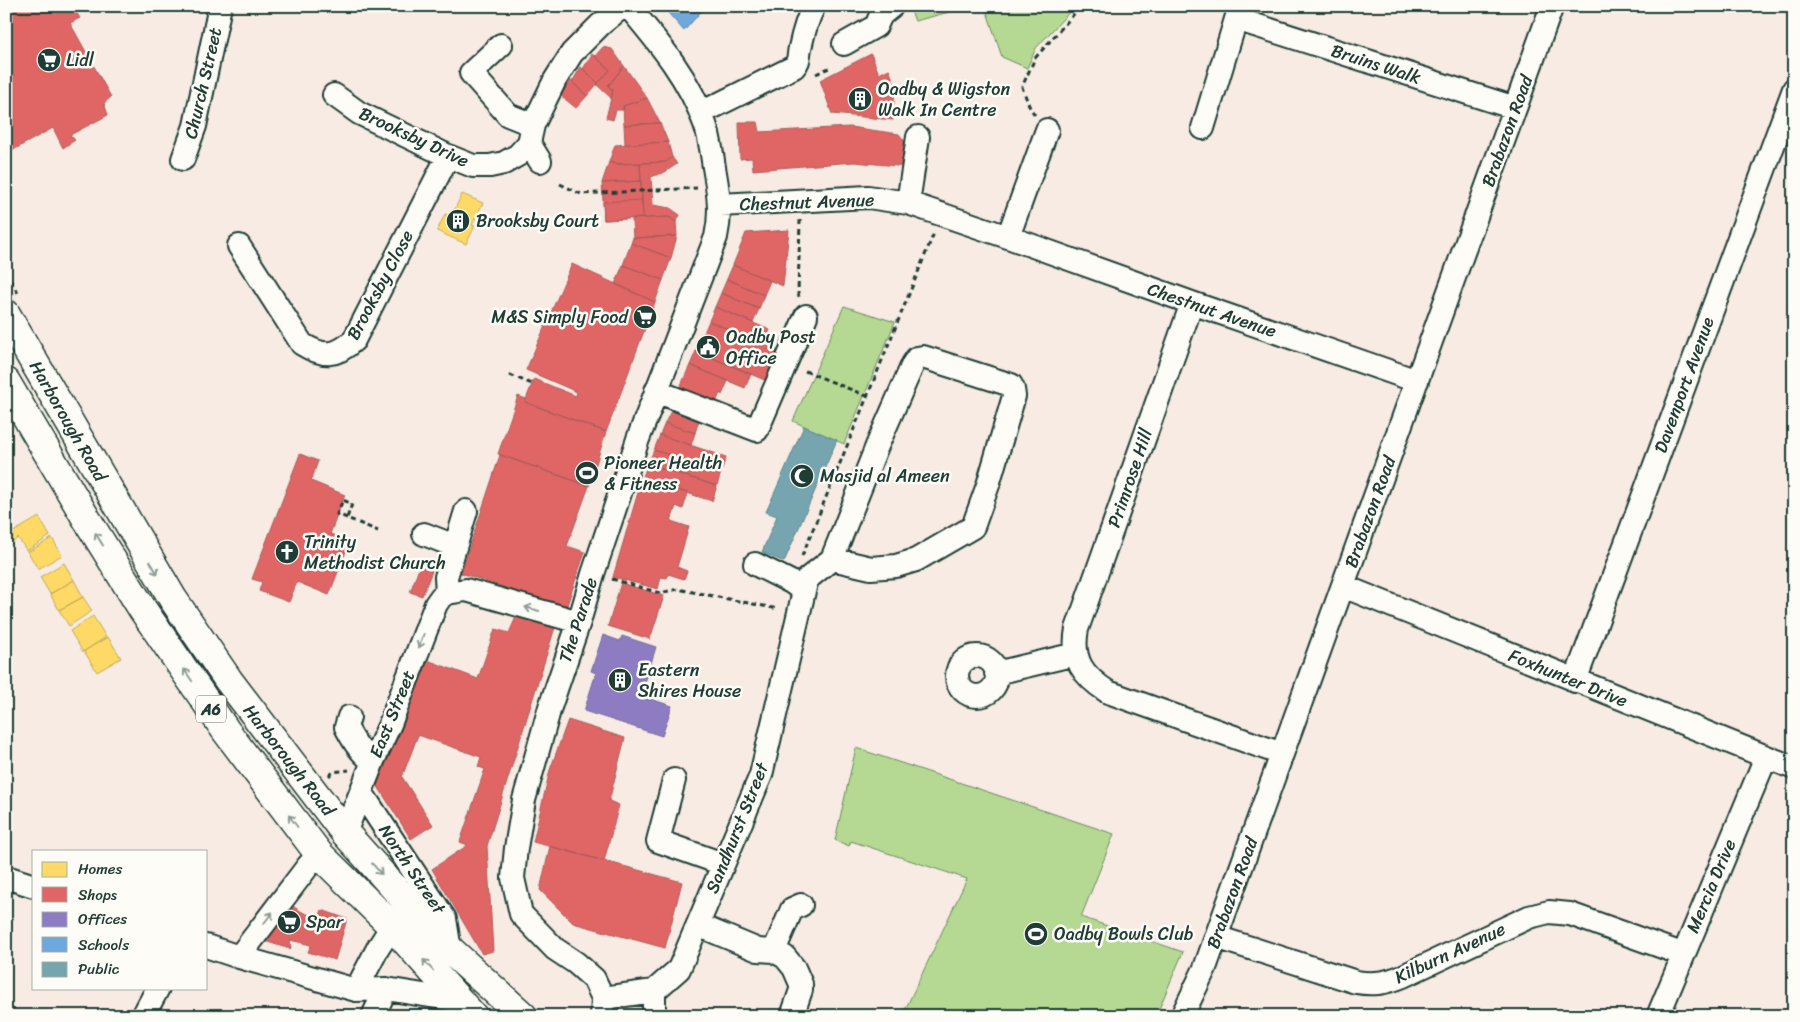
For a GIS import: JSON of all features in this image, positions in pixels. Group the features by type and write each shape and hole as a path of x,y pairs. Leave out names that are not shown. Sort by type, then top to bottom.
{"highway":[{"name":"Harborough Road","path":"6,314 173,599 229,681 345,833 450,950 523,1016"},
{"name":"Harborough Road","path":"6,382 143,610 226,731 319,854 392,926 467,1008"},
{"path":"319,854 345,833"},
{"name":"A6","path":"450,950 455,974 495,1016"}],"street":[{"name":"Church Street","path":"183,159 195,126 220,6"},
{"name":"Brooksby Drive","path":"334,96 359,112 448,156 473,166 490,166 504,163 534,143 555,80 572,53 600,25 623,6"},
{"name":"The Parade","path":"602,1007 594,979 576,963 555,949 521,914 513,878 516,848 524,800 550,706 638,439 716,237 719,222 718,196 710,140 701,113 682,75 669,55 628,6"},
{"path":"701,113 794,67 799,62 799,50 807,18 814,6"},
{"path":"844,44 876,26 881,15 892,6"},
{"name":"Brabazon Road","path":"1182,1016 1216,937 1552,6"},
{"path":"1203,128 1238,13"},
{"name":"Bruins Walk","path":"1238,13 1515,108"},
{"path":"501,45 471,72 534,143"},
{"name":"Davenport Avenue","path":"1575,681 1794,90"},
{"path":"1008,236 1047,130"},
{"path":"908,203 918,137"},
{"name":"Brooksby Close","path":"239,246 302,344 315,352 331,354 344,350 354,340 448,156"},
{"name":"Chestnut Avenue","path":"718,196 800,200 868,198 908,203 1008,236 1192,303 1417,381"},
{"name":"Primrose Hill","path":"1192,303 1077,629 1075,639 1076,654 1082,669 1092,682 1108,692 1282,754"},
{"path":"656,391 756,430 806,316"},
{"path":"923,357 1011,385 1014,396 988,485 973,527 916,560 896,566 871,568 832,559 877,446 917,358 923,357"},
{"path":"466,511 446,577 444,595 466,590 579,622"},
{"path":"424,534 456,546"},
{"name":"Sandhurst Street","path":"654,991 679,968 761,775 798,614 797,586 832,559"},
{"path":"755,564 797,586"},
{"name":"Foxhunter Drive","path":"1343,586 1794,768"},
{"name":"East Street","path":"345,833 372,761 390,724 431,616 444,595"},
{"path":"996,673 1076,654"},
{"path":"348,717 346,727 355,743 366,757 372,761"},
{"name":"Mercia Drive","path":"1658,1016 1682,954 1766,757"},
{"path":"674,780 658,841 723,864"},
{"name":"North Street","path":"361,792 445,919 450,950"},
{"path":"238,957 319,854"},
{"path":"6,876 32,885"},
{"path":"774,951 792,909 801,905"},
{"name":"Kilburn Avenue","path":"1216,937 1356,982 1371,985 1403,976 1529,917 1549,912 1570,914 1682,954"},
{"path":"698,925 758,950 774,951 785,957 794,968 801,984 801,990 792,1016"},
{"path":"356,990 392,926"},
{"path":"208,947 356,990 386,989 467,1008"},
{"path":"373,1016 386,989"},
{"path":"143,1016 157,990"},
{"path":"602,1007 654,991 654,1016"}],"path":[{"path":"1047,130 1030,108 1022,87 1035,58 1082,6"},
{"path":"560,184 581,194 718,196"},
{"path":"800,200 798,294 806,316"},
{"path":"797,586 867,396 942,214"},
{"path":"786,364 867,396"},
{"path":"510,375 532,384"},
{"path":"347,518 352,504 343,500 337,514 378,531"},
{"path":"593,574 660,593 678,589 798,614"}],"green space":[{"path":"909,6 972,6 915,21"},
{"path":"985,6 1075,6 1036,48 1027,68 1002,57"},
{"path":"844,306 895,322 844,444 793,421"},
{"path":"856,748 1114,834 1081,917 1183,952 1156,1016 915,1016 904,1012 967,879 851,841 849,846 835,840"}],"building: Homes":[{"name":"Brooksby Court","path":"462,194 483,203 472,225 475,226 466,244 437,231 445,214 451,217"},
{"path":"39,517 50,536 27,551 18,538 13,542 8,535"},
{"path":"52,538 62,555 38,569 28,552"},
{"path":"64,563 74,580 50,594 40,577"},
{"path":"74,580 83,597 59,610 50,594"},
{"path":"83,597 92,611 69,626 59,610"},
{"path":"93,616 106,637 83,652 70,631"},
{"path":"108,637 121,658 97,672 84,651"}],"building: Shops":[{"name":"Lidl","path":"6,6 72,6 80,18 70,23 111,97 104,103 108,115 70,135 75,140 63,148 53,128 6,154"},
{"path":"603,47 612,49 624,66 608,86 613,90 611,98 597,85 610,70 595,56"},
{"path":"592,54 610,70 598,83 583,69"},
{"name":"Oadby & Wigston Walk In Centre","path":"871,54 879,74 889,69 895,85 893,120 832,114 820,80"},
{"path":"624,66 647,98 623,106 624,110 616,110 613,120 606,118 613,90 608,86"},
{"path":"581,67 598,83 587,96 572,82"},
{"path":"570,80 587,96 576,108 560,95"},
{"path":"647,98 660,123 624,125 623,106"},
{"path":"739,122 758,122 760,132 850,127 899,134 912,151 909,167 854,162 753,170 752,158 740,159"},
{"path":"660,123 668,142 625,144 624,125"},
{"path":"668,142 672,157 666,162 616,164 609,162 615,145"},
{"path":"672,157 677,164 665,172 651,177 653,205 670,208 680,215 676,222 669,217 643,218 640,163 666,162"},
{"path":"609,162 616,164 640,163 641,181 602,183"},
{"path":"641,181 643,218 604,220 602,183"},
{"path":"642,200 643,218 604,220 603,202"},
{"path":"669,217 676,222 677,236 633,238 632,219"},
{"path":"789,230 783,286 733,265 746,233"},
{"path":"677,236 671,258 631,243 633,238"},
{"path":"631,243 671,258 663,280 623,265"},
{"path":"572,264 655,302 606,432 525,402 534,379 576,396 577,392 526,370"},
{"path":"623,265 663,280 655,302 615,284"},
{"path":"733,265 770,281 764,295 727,279"},
{"path":"727,279 764,295 759,309 721,293"},
{"path":"721,293 759,309 753,323 715,307"},
{"path":"715,307 770,330 764,344 709,321"},
{"path":"709,321 779,351 767,381 696,351"},
{"path":"696,351 751,374 745,388 690,365"},
{"path":"690,365 728,381 714,407 678,392"},
{"path":"518,396 526,399 525,402 606,432 589,486 498,454"},
{"path":"671,411 699,420 695,433 665,423"},
{"path":"665,423 695,433 691,445 660,435"},
{"path":"660,435 726,457 721,472 654,450"},
{"path":"654,450 721,472 717,486 648,464"},
{"path":"300,454 318,461 311,481 345,495 330,534 350,541 329,595 297,582 289,602 259,591 262,582 252,579"},
{"path":"500,455 589,486 567,546 585,552 566,608 461,573"},
{"path":"648,464 717,486 712,501 642,479"},
{"path":"642,479 688,493 683,509 676,506 671,521 689,527 677,567 687,571 684,579 668,574 667,578 661,577 658,589 613,577"},
{"path":"420,566 432,571 422,596 410,592"},
{"path":"621,583 664,596 650,639 608,626"},
{"path":"520,608 557,621 487,846 493,951 482,954 432,869 468,845 460,842 485,769 478,767 481,757 418,735 402,777 433,825 411,839 377,785 422,658 478,679 495,629 509,633"},
{"path":"568,720 625,738 609,801 619,805 604,861 533,842 550,770"},
{"path":"550,846 682,882 665,948 573,923 540,890"},
{"path":"289,904 304,913 319,918 322,910 347,919 335,960 308,952 311,945 290,940 291,949 261,940"}],"building: Offices":[{"name":"Eastern Shires House","path":"603,635 620,641 622,636 656,647 643,689 638,687 635,694 672,706 662,736 584,711 596,673 591,671"}],"building: Schools":[{"path":"662,6 706,6 684,31"}],"building: Public":[{"name":"Masjid al Ameen","path":"804,426 837,440 784,562 762,552 777,516 766,512"}],"place":[{"name":"Lidl","path":"49,60"},
{"name":"Oadby & Wigston Walk In Centre","path":"860,99"},
{"name":"Brooksby Court","path":"458,221"},
{"name":"M&S Simply Food","path":"645,317"},
{"name":"Oadby Post Office","path":"708,347"},
{"name":"Pioneer Health & Fitness","path":"587,473"},
{"name":"Masjid al Ameen","path":"802,476"},
{"name":"Trinity Methodist Church","path":"287,552"},
{"name":"Eastern Shires House","path":"620,680"},
{"name":"Spar","path":"289,922"},
{"name":"Oadby Bowls Club","path":"1036,934"}]}
